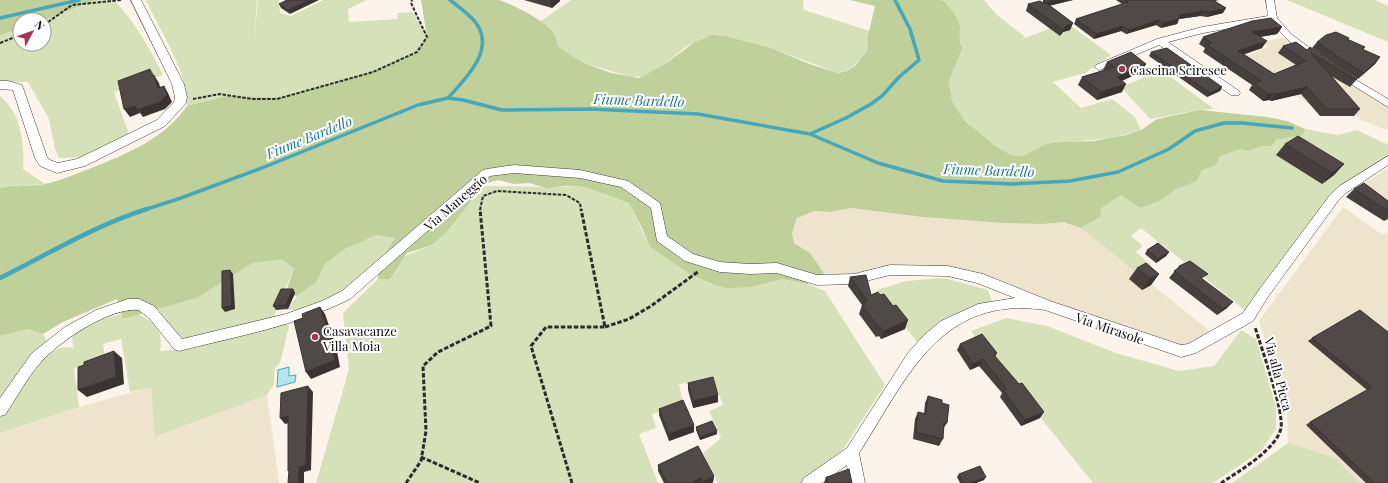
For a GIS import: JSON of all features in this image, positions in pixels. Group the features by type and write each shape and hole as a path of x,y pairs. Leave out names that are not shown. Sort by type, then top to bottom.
{"street":[{"path":"0,85 8,85 18,88 41,158 45,164 57,168 80,163 152,129 167,118 177,108 181,101 178,84 136,0"},
{"path":"1270,0 1273,18 1288,36 1328,66 1388,104"},
{"path":"1099,67 1160,41 1202,30 1273,18"},
{"path":"1160,41 1235,93"},
{"name":"Via Mirasole","path":"852,453 913,357 929,339 946,326 983,308 1024,302 1045,305 1181,351 1191,349 1248,317 1263,294 1334,198 1342,190 1388,160"},
{"name":"Via Maneggio","path":"0,410 37,356 52,343 101,313 120,307 138,304 148,308 178,345 294,317 328,306 346,295 487,173 514,169 580,174 624,184 656,206 660,238 688,258 720,267 750,269 777,268 817,280 854,279 890,270 921,269 948,271 979,278 1045,305"},
{"path":"1356,181 1367,191"},
{"path":"809,483 852,453 857,483"}],"path":[{"path":"52,19 72,5 122,0"},
{"path":"181,101 220,94 252,99 278,99 373,72 417,52 427,38 412,0"},
{"path":"0,43 12,39"},
{"path":"406,483 421,461 426,431 423,366 438,352 491,326 480,206 483,196 497,191 566,195 580,203 605,327"},
{"path":"572,483 531,346 546,327 605,327 629,319 651,306 709,264"},
{"name":"Via alla Picca","path":"1221,483 1259,458 1275,439 1281,428 1279,407 1257,330 1248,317"},
{"path":"421,457 480,483"}],"shaded area":[{"path":"1287,37 1388,106 1388,129 1381,128 1361,120 1344,103 1307,103 1240,58 1268,47 1261,42"},
{"path":"1388,168 1388,203 1376,194 1366,182"},
{"path":"1343,207 1383,235 1388,232 1388,483 1360,483 1336,458 1288,443 1287,409 1259,321"},
{"path":"851,208 1044,224 1064,222 1081,228 1210,331 1192,344 1181,346 1081,313 977,274 854,275 824,273 810,253 794,243 792,233 797,218 814,211 830,212"},
{"path":"151,387 156,437 267,395 279,483 0,483 0,433 79,407"}],"green space":[{"path":"0,0 96,0 52,17 52,12 12,12 12,31 0,35"},
{"path":"96,0 114,0 129,17 142,36 163,75 114,92 130,137 88,157 59,158 55,149 49,119 28,82 0,83 0,35 12,31 12,52 52,52 52,17"},
{"path":"146,0 257,0 254,42 258,0 279,0 280,13 291,16 323,0 367,0 348,9 349,22 397,19 398,13 413,12 427,37 417,52 373,71 318,87 279,97 226,96 187,106 187,95 179,67"},
{"path":"421,0 499,0 505,2 528,13 543,23 553,32 558,47 584,63 611,73 638,78 665,64 695,42 711,35 725,36 771,48 812,65 838,73 846,71 855,66 868,50 867,40 875,6 850,0 942,0 951,9 960,25 960,40 963,47 949,81 952,101 965,121 994,145 1011,155 1025,155 1046,144 1094,141 1126,135 1141,130 1157,119 1200,110 1267,117 1287,121 1305,129 1303,135 1276,140 1271,146 1262,146 1249,151 1239,149 1219,157 1216,165 1202,170 1197,181 1177,189 1160,201 1140,208 1121,195 1101,208 1100,217 1081,228 1064,222 1043,224 1005,223 923,217 851,208 830,212 814,211 797,218 792,233 794,243 810,253 824,273 807,284 782,279 752,287 726,288 712,284 691,275 650,247 629,203 585,187 564,186 547,188 529,183 514,184 498,180 477,186 469,204 447,231 432,245 407,253 390,279 378,279 379,262 395,238 376,235 345,249 324,265 316,282 297,296 285,294 294,269 282,259 253,263 197,298 123,319 117,299 63,322 43,334 28,329 0,336 0,188 51,183 130,152 156,137 178,118 187,106 226,96 279,97 373,71 417,52 427,37"},
{"path":"571,0 803,0 804,10 870,31 867,40 868,50 855,64 847,70 838,73 771,48 705,37 684,48 665,64 643,76 631,77 584,63 557,47 553,31 541,21"},
{"path":"941,0 984,0 996,14 1025,37 1020,40 1066,22 1111,55 1085,73 1053,82 1081,108 1112,99 1135,117 1141,130 1112,138 1047,144 1031,153 1019,156 1011,155 994,145 975,130 962,117 952,101 949,81 963,47"},
{"path":"1287,0 1375,0 1388,6 1388,42"},
{"path":"1157,67 1214,109 1150,119 1120,86 1140,79"},
{"path":"0,96 13,111 17,120 22,139 23,169 45,184 0,188"},
{"path":"1305,129 1338,135 1357,130 1388,145 1388,154 1337,188 1246,311 1141,228 1131,236 1143,246 1136,252 1151,265 1137,273 1081,228 1100,217 1100,208 1121,195 1140,208 1160,201 1177,189 1197,181 1202,169 1216,165 1219,156 1239,149 1249,151 1276,140 1303,135"},
{"path":"477,186 585,187 629,203 650,247 691,275 711,284 752,287 782,279 807,284 825,291 885,385 842,451 820,472 803,483 718,483 703,453 721,438 709,411 723,405 713,379 679,384 683,404 652,414 656,428 639,434 658,483 316,483 349,369 343,313 378,279 390,279 405,256 432,245"},
{"path":"376,235 395,238 379,262 333,300 298,312 288,309 297,296 314,283 324,265 345,249"},
{"path":"282,258 294,269 276,310 274,320 186,339 175,335 158,309 197,298 253,263"},
{"path":"944,278 988,290 992,301 972,308 953,318 934,329 917,342 877,290 906,281"},
{"path":"133,312 156,326 160,336 160,351 187,349 285,323 289,326 280,363 275,368 274,384 267,395 155,437 151,387 130,392 121,339 103,344 105,357 74,368 79,407 0,433 0,418 36,363 46,354 60,348 70,347 73,349 72,333 79,329 109,317"},
{"path":"1006,318 1047,326 1116,353 1179,371 1214,366 1241,330 1256,339 1276,407 1276,429 1261,451 1213,483 1093,483 971,331"},
{"path":"28,329 43,334 47,341 27,362 0,401 0,336"},
{"path":"1288,443 1336,458 1360,483 1232,483"}],"water":[{"path":"289,367 289,376 296,375 295,382 277,387 278,370"}],"building":[{"path":"287,0 309,0 288,10 279,4"},
{"path":"1044,0 1059,0 1045,2 1044,4"},
{"path":"1125,0 1213,0 1226,8 1210,12 1202,11 1180,15 1179,19 1163,23 1159,20 1129,30 1123,26 1096,34 1076,19 1128,2"},
{"path":"1040,1 1045,4 1045,2 1073,23 1066,26 1063,30 1028,4"},
{"path":"1271,18 1282,27 1252,32 1267,41 1238,51 1274,74 1306,61 1283,46 1296,42 1307,50 1310,47 1357,79 1356,80 1311,53 1360,109 1326,109 1307,87 1276,94 1268,94 1254,83 1262,81 1207,45 1212,43 1203,37 1252,21"},
{"path":"1336,32 1365,47 1362,49 1380,57 1364,73 1317,42 1326,35"},
{"path":"1167,48 1222,87 1210,93 1151,52"},
{"path":"1131,52 1146,64 1117,77 1126,84 1101,92 1082,77 1115,67 1107,62"},
{"path":"150,69 152,76 154,75 158,88 164,86 167,95 160,102 138,110 135,106 124,109 118,81"},
{"path":"1298,136 1344,164 1332,173 1285,144"},
{"path":"1364,183 1388,201 1388,211 1354,189"},
{"path":"1158,243 1169,252 1158,259 1147,250"},
{"path":"1190,261 1208,274 1201,278 1233,302 1223,309 1174,271 1180,267 1179,266"},
{"path":"1146,263 1159,274 1150,279 1137,268"},
{"path":"230,270 232,305 222,308 222,271"},
{"path":"866,275 871,295 878,292 880,295 884,294 893,306 896,305 908,320 884,331 879,328 862,305 867,301 850,277"},
{"path":"281,289 293,289 286,305 273,306"},
{"path":"320,307 331,339 335,360 306,372 294,321 303,318 302,314"},
{"path":"1360,310 1388,332 1388,483 1374,483 1310,422 1372,387 1312,338"},
{"path":"982,334 997,353 994,355 1019,384 1022,383 1044,412 1025,420 1003,390 1007,389 983,359 973,364 960,344"},
{"path":"114,351 116,377 78,390 78,367 84,365 84,362"},
{"path":"713,377 718,395 693,401 688,383"},
{"path":"308,386 306,465 299,467 298,483 288,483 288,416 280,418 281,393"},
{"path":"928,396 942,400 942,403 949,405 947,423 944,423 943,439 916,432 918,412 926,414"},
{"path":"683,400 694,425 669,434 659,409"},
{"path":"712,421 717,431 700,437 696,427"},
{"path":"698,446 714,476 702,482 701,478 691,483 667,483 658,465"},
{"path":"980,466 986,477 970,483 963,483 959,474"},
{"path":"849,469 852,483 828,483 826,477"}],"waterway":[{"path":"0,18 79,0"},
{"path":"448,98 476,64 482,43 481,33 476,23 450,0"},
{"path":"810,134 846,118 871,104 882,96 899,77 919,60 910,29 895,0"},
{"name":"Fiume Bardello","path":"146,209 262,168 418,105 448,98"},
{"name":"Fiume Bardello","path":"448,98 463,100 502,110 590,109 698,114 810,134"},
{"name":"Fiume Bardello","path":"810,134 878,163 943,181 1013,184 1070,181 1118,172 1169,149 1195,131 1224,123 1242,123 1292,128"},
{"name":"Fiume Bardello","path":"0,278 72,240 109,223 146,209"}],"place":[{"name":"Cascina Sciresee","path":"1122,69"},
{"name":"Casavacanze Villa Moia","path":"315,337"}]}
